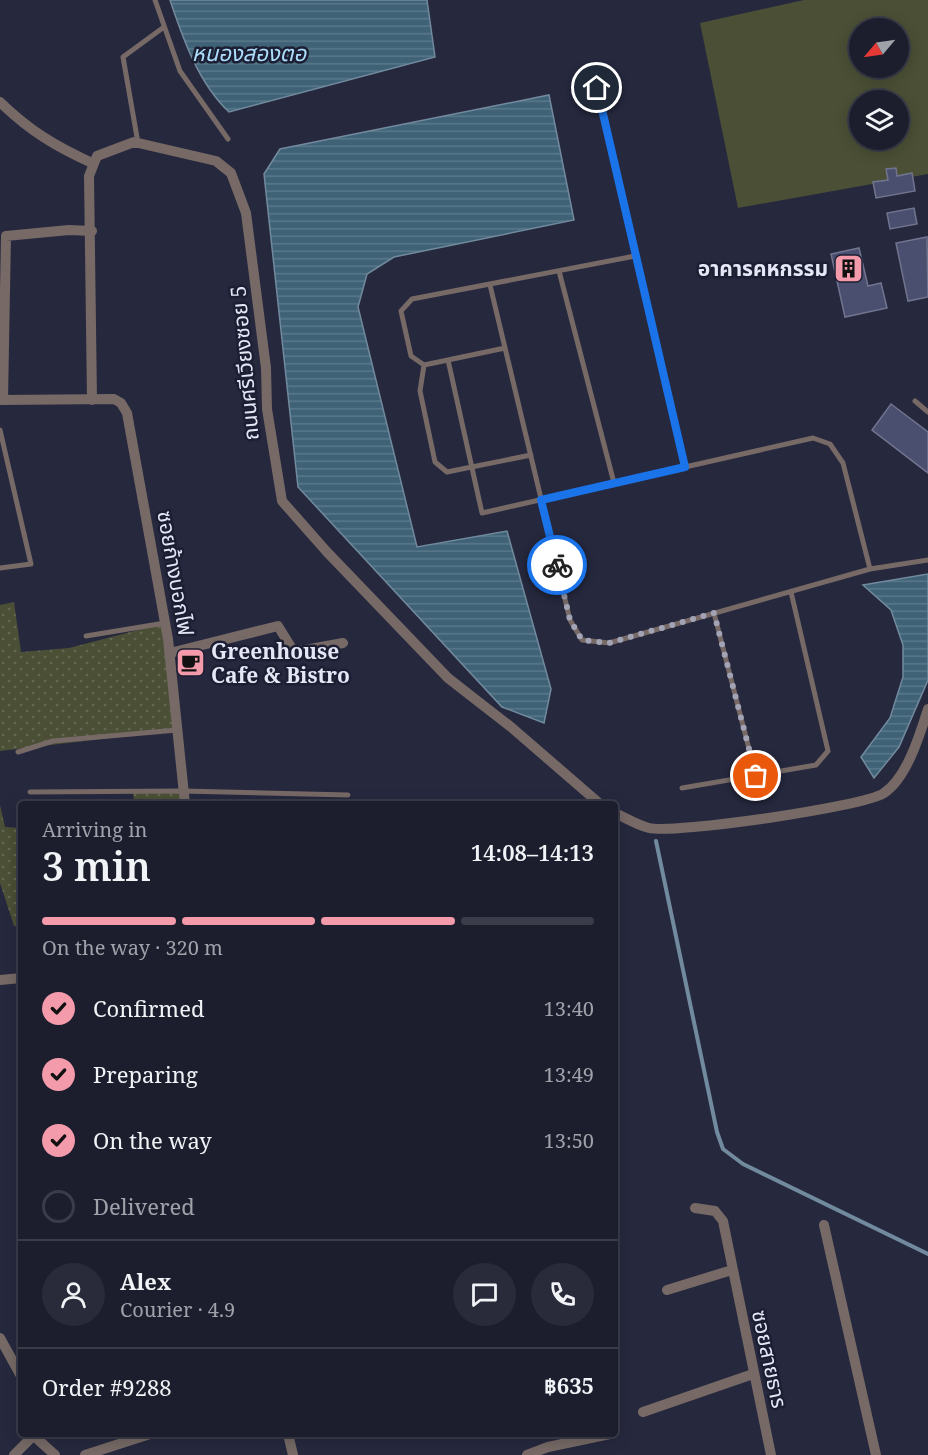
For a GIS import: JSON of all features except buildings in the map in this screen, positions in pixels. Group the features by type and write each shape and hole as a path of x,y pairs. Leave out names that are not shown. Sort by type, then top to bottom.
{"street":[{"path":"0,102 24,126 50,144 92,164"},
{"path":"92,231 69,230 6,236 2,400 92,400 92,231 89,176 97,156 138,143"},
{"name":"ถนนศรีเวียงซอย 5","path":"138,143 216,161 231,173 246,213 266,368 267,409 282,501 327,552 448,678 511,727 597,801"},
{"name":"ซอยก้างบอกไฟ","path":"92,400 114,399 121,403 127,413 170,653 185,801"},
{"path":"170,653 278,626 294,652 344,643"},
{"path":"618,814 650,828 774,819 884,794 900,774 917,744 928,709"},
{"path":"0,980 18,978"},
{"name":"ซอยสายธาร","path":"695,1208 715,1211 723,1221 771,1455"},
{"path":"824,1225 876,1455"},
{"path":"667,1290 732,1270"},
{"path":"0,1338 18,1371"},
{"path":"643,1412 753,1374"},
{"path":"14,1455 32,1437"},
{"path":"36,1437 55,1455"},
{"path":"85,1455 131,1437"},
{"path":"289,1437 293,1455"},
{"path":"527,1455 548,1447 596,1437"}],"lane":[{"path":"155,0 180,71 228,139"},
{"path":"138,143 123,57 164,27"},
{"path":"597,88 685,467"},
{"path":"505,348 424,365 411,356 401,311 412,298 636,256"},
{"path":"559,271 614,483"},
{"path":"490,285 570,620 582,640 609,643 870,569 928,560"},
{"path":"448,360 482,513 813,438 830,444 843,463 870,569"},
{"path":"424,365 420,391 435,462 447,472 531,455"},
{"path":"915,402 928,412"},
{"path":"0,429 31,564 0,568"},
{"path":"682,788 816,765 828,751 791,592"},
{"path":"714,613 756,776"},
{"path":"86,636 165,623"},
{"path":"18,752 54,741 177,730"},
{"path":"30,792 183,791 348,795"}],"green space":[{"path":"804,0 928,0 928,174 738,208 700,23"},
{"path":"14,602 21,652 69,648 165,623 177,730 0,751 0,605"},
{"path":"183,791 185,801 134,801 133,792"},
{"path":"0,805 5,827 18,828 18,926 14,926 0,883"}],"water":[{"name":"หนองสองตอ","path":"170,0 427,0 435,57 229,112 209,88 193,60"},
{"path":"549,95 574,220 394,257 367,274 358,307 417,547 507,531 551,689 544,723 502,707 298,487 264,174 280,149"},
{"path":"928,574 928,680 899,747 874,778 861,757 890,718 903,677 903,645 891,610 863,585"}],"waterway":[{"path":"656,841 717,1132 723,1149 743,1164 928,1254"}],"way so far":[{"path":"557,565 570,620 582,640 609,643 714,613 756,776"}],"place":[{"name":"อาคารคหกรรม","path":"849,268"},
{"name":"Greenhouse Cafe & Bistro","path":"190,663"}],"route":[{"path":"557,565 541,500 685,467 597,88"}]}
